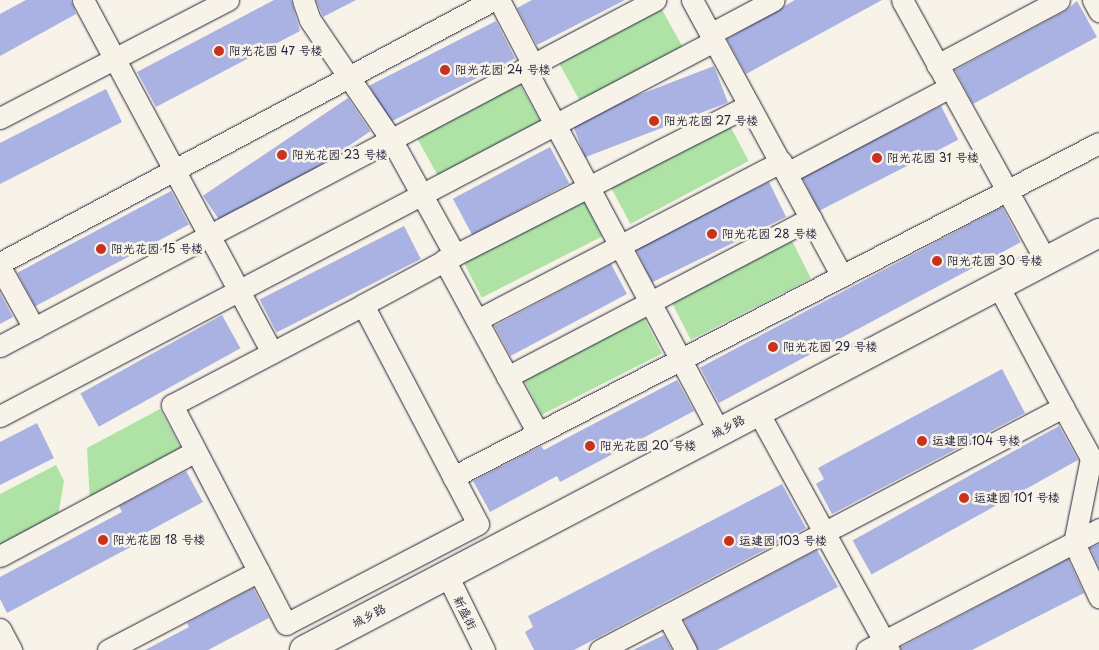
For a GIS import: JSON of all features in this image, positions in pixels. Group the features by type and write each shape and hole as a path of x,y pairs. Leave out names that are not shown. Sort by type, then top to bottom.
{"main road":[{"name":"城乡路","path":"304,650 1099,233"}],"street":[{"path":"83,0 272,353"},
{"path":"0,118 228,0"},
{"path":"303,0 310,20 391,140 422,196 476,320 538,433"},
{"path":"0,264 493,0"},
{"path":"499,0 556,125 720,432"},
{"path":"0,346 655,0"},
{"path":"692,0 842,276"},
{"path":"0,416 556,125 774,0"},
{"path":"902,0 1046,260"},
{"path":"937,64 1059,0"},
{"path":"1093,0 1099,12"},
{"path":"476,320 620,246 950,87"},
{"path":"299,650 172,405 588,186 749,105"},
{"path":"453,477 1099,144"},
{"path":"507,377 811,218"},
{"path":"0,268 34,328"},
{"path":"998,286 1063,407 1095,456 1074,543 1099,597"},
{"path":"364,305 492,551"},
{"path":"600,650 825,534 1063,407"},
{"path":"758,412 825,534 880,647 1099,529"},
{"path":"0,556 196,451"},
{"path":"286,624 478,524"},
{"path":"108,650 259,571"},
{"name":"新盛街","path":"446,575 484,650"},
{"path":"667,616 686,650"},
{"path":"0,629 11,650"}],"green space":[{"path":"660,6 683,48 582,104 559,62"},
{"path":"518,81 541,123 440,179 417,137"},
{"path":"729,124 749,161 630,224 611,187"},
{"path":"583,199 602,236 482,298 463,260"},
{"path":"792,241 811,278 691,340 672,302"},
{"path":"643,316 662,353 542,415 523,377"},
{"path":"160,409 183,452 90,502 87,448"},
{"path":"56,465 64,481 58,516 0,546 0,494"}],"building":[{"path":"26,0 71,0 76,14 0,56 0,14"},
{"name":"阳光花园 47 号楼","path":"274,0 291,0 300,31 156,107 137,72"},
{"path":"316,0 356,0 323,17"},
{"path":"532,0 625,0 537,45 517,8"},
{"path":"795,0 882,0 746,74 727,39"},
{"path":"1077,1 1097,37 973,104 955,70 1065,11"},
{"name":"阳光花园 24 号楼","path":"496,21 515,58 389,123 369,85"},
{"name":"阳光花园 27 号楼","path":"714,66 728,102 585,157 571,121"},
{"path":"106,89 122,122 0,184 0,143"},
{"name":"阳光花园 23 号楼","path":"348,98 370,131 225,229 203,196"},
{"name":"阳光花园 31 号楼","path":"941,106 958,140 819,211 802,177"},
{"path":"550,147 569,183 472,235 453,199"},
{"name":"阳光花园 28 号楼","path":"769,182 786,217 652,282 635,247"},
{"name":"阳光花园 15 号楼","path":"171,191 189,225 35,306 17,273"},
{"path":"1002,207 1021,242 719,403 700,368"},
{"path":"404,226 421,259 276,333 260,300"},
{"path":"611,264 627,294 510,356 494,326"},
{"path":"0,293 13,317 0,324"},
{"path":"222,315 240,348 99,427 80,394"},
{"name":"运建园 104 号楼","path":"1002,369 1025,413 832,514 816,484 824,479 818,468"},
{"name":"阳光花园 20 号楼","path":"677,380 694,411 560,482 557,476 490,512 473,481 541,446 544,450"},
{"path":"37,423 54,458 0,485 0,442"},
{"name":"运建园 101 号楼","path":"1059,426 1078,460 871,575 853,540"},
{"name":"阳光花园 18 号楼","path":"186,471 203,502 136,538 138,543 7,613 0,599 0,577 122,512 119,506"},
{"path":"782,484 806,528 574,650 534,650 525,632 533,627 528,616"},
{"path":"1099,544 1099,567 1090,548"},
{"path":"817,550 838,587 717,650 698,650 684,620"},
{"path":"1068,559 1084,593 972,650 901,650 901,647"},
{"path":"253,588 269,618 208,650 145,650 189,627 187,623"},
{"path":"664,635 672,650 633,650"}],"place":[{"name":"阳光花园 47 号楼","path":"219,51"},
{"name":"阳光花园 24 号楼","path":"445,70"},
{"name":"阳光花园 27 号楼","path":"654,121"},
{"name":"阳光花园 23 号楼","path":"282,155"},
{"name":"阳光花园 31 号楼","path":"877,158"},
{"name":"阳光花园 28 号楼","path":"712,234"},
{"name":"阳光花园 15 号楼","path":"101,249"},
{"name":"阳光花园 30 号楼","path":"937,261"},
{"name":"阳光花园 29 号楼","path":"773,347"},
{"name":"运建园 104 号楼","path":"922,441"},
{"name":"阳光花园 20 号楼","path":"590,446"},
{"name":"运建园 101 号楼","path":"964,498"},
{"name":"阳光花园 18 号楼","path":"103,540"},
{"name":"运建园 103 号楼","path":"729,541"}]}
